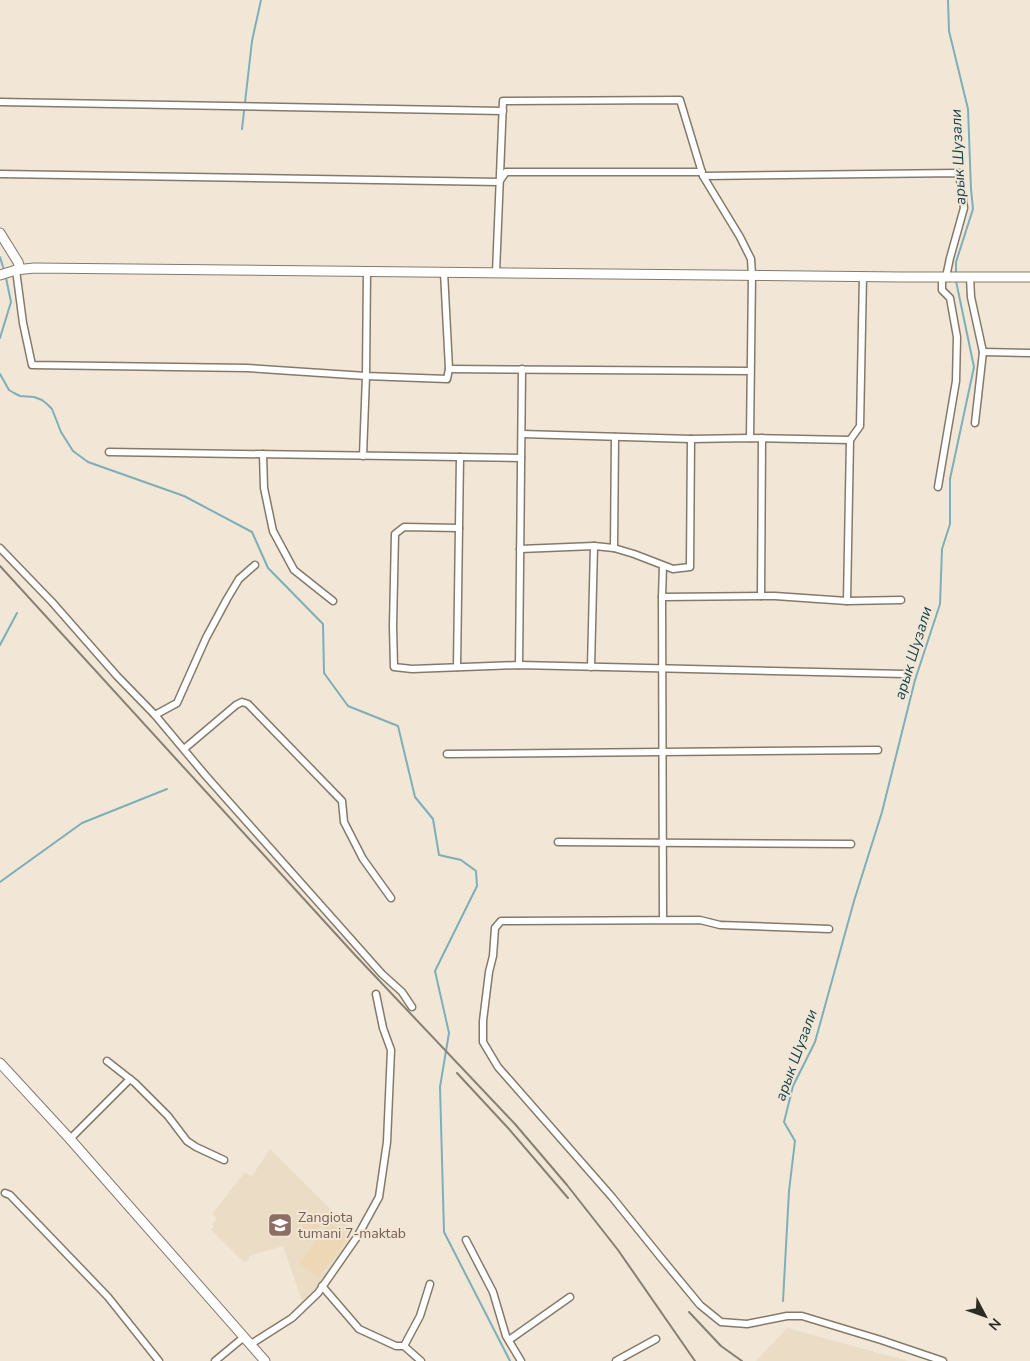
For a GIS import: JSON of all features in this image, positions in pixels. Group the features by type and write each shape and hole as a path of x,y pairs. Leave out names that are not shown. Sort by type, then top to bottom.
{"main road":[{"path":"0,232 18,262 18,269"},
{"path":"0,275 18,269 1030,277"},
{"path":"0,1063 70,1139 265,1361"}],"street":[{"path":"496,273 503,101 680,100 702,174 751,259 750,438"},
{"path":"0,102 503,112"},
{"path":"500,182 506,172 702,174 959,173 964,208 942,290 950,298 957,337 956,381 938,487"},
{"path":"0,174 500,182"},
{"path":"18,269 23,323 32,365 247,368 447,379 449,368 444,272"},
{"path":"363,456 367,271"},
{"path":"847,601 850,440 860,426 863,276"},
{"path":"966,277 983,352 976,423"},
{"path":"983,352 1030,354"},
{"path":"449,368 750,371"},
{"path":"519,665 522,369"},
{"path":"522,434 691,439 850,440"},
{"path":"614,548 615,437"},
{"path":"761,596 762,438"},
{"path":"520,549 594,546 614,548 673,569 690,567 691,439"},
{"path":"109,452 521,458"},
{"path":"263,454 264,488 273,530 294,570 333,602"},
{"path":"457,667 460,457"},
{"path":"459,528 404,527 395,534 394,667 412,669 519,665 905,674"},
{"path":"591,667 594,546"},
{"path":"0,548 155,715 219,791 376,967 402,992 412,1008"},
{"path":"155,715 177,703 206,638 227,600 240,579 255,565"},
{"path":"663,566 663,919"},
{"path":"662,597 761,596 847,601 901,600"},
{"path":"184,749 236,705 242,702 248,704 342,802 344,822 363,859 391,898"},
{"path":"447,754 878,750"},
{"path":"558,842 851,844"},
{"path":"829,929 720,925 700,920 663,919 502,921 495,928 493,956 489,972 483,1021 483,1042 498,1067 612,1197 656,1253 700,1304 721,1322 747,1324 787,1316 802,1316 943,1361"},
{"path":"251,1344 292,1318 318,1293 357,1237 379,1197 387,1142 391,1050 383,1028 376,994"},
{"path":"107,1061 130,1079 168,1116 187,1141 224,1160"},
{"path":"70,1139 130,1079"},
{"path":"5,1193 108,1297 159,1361"},
{"path":"466,1240 493,1292 506,1336 521,1361"},
{"path":"404,1346 420,1316 430,1284"},
{"path":"322,1286 359,1329 396,1346 404,1346 420,1361"},
{"path":"509,1340 570,1297"},
{"path":"215,1361 244,1337"},
{"path":"616,1361 656,1339"}],"shaded area":[{"name":"Zangiota tumani 7-maktab","path":"270,1149 353,1231 350,1240 322,1280 307,1298 302,1301 283,1246 249,1256 249,1260 244,1262 211,1230 214,1227 212,1224 217,1219 212,1214 245,1172 252,1176"},
{"path":"314,1211 325,1219 308,1242 297,1233"},
{"path":"330,1223 349,1237 318,1277 299,1263"},
{"path":"787,1328 908,1361 756,1361"}],"waterway":[{"path":"242,129 252,41 261,0"},
{"name":"арык Шузали","path":"948,0 949,31 968,109 973,209 956,262 956,273"},
{"path":"0,257 4,270"},
{"path":"0,338 11,302 6,278"},
{"name":"арык Шузали","path":"783,1301 789,1191 795,1141 784,1122 793,1086 815,1042 854,901 882,812 915,680 940,604 942,549 950,524 950,479 974,367 956,281"},
{"path":"0,374 9,390 20,396 34,397 42,400 52,409 61,432 73,451 88,462 184,496 252,532 268,568 323,624 324,673 348,706 398,726 415,797 433,819 439,855 461,860 476,871 477,886 435,971 449,1033 440,1087 444,1232 510,1361"},
{"path":"0,645 17,613"},
{"path":"0,882 82,823 167,789"}],"railway":[{"path":"0,566 355,955 515,1124 567,1185 618,1250 695,1361"},
{"path":"457,1073 508,1128 568,1198"},
{"path":"689,1312 721,1346 742,1361"}],"place":[{"name":"Zangiota tumani 7-maktab","path":"280,1225"}]}
